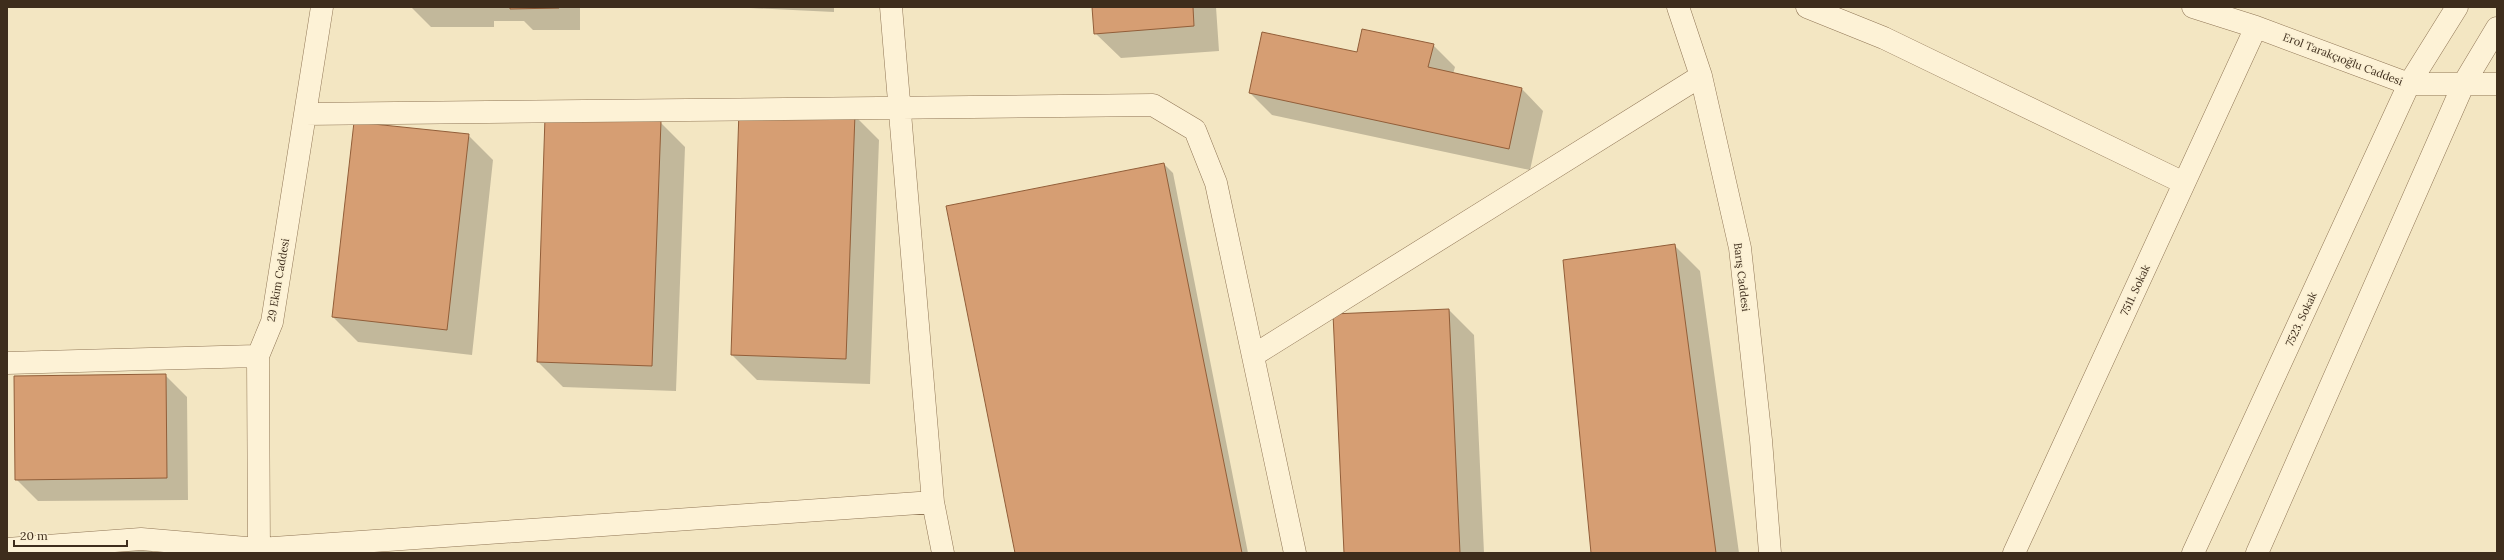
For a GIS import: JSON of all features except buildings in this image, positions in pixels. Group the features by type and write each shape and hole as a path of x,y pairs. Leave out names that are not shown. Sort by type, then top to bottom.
{"street":[{"name":"29 Ekim Caddesi","path":"259,551 258,356 272,322 322,7"},
{"path":"891,7 933,502 943,553"},
{"name":"Barış Caddesi","path":"1678,7 1701,76 1740,248 1761,440 1770,553"},
{"path":"1807,7 1884,38 2184,183"},
{"name":"Erol Tarakçıoğlu Caddesi","path":"2193,7 2256,27 2409,84 2464,82 2497,84"},
{"name":"7523. Sokak","path":"2193,553 2409,84 2456,7"},
{"name":"7511. Sokak","path":"2014,553 2256,27"},
{"path":"2257,553 2464,82 2497,28"},
{"path":"1254,355 1701,76"},
{"path":"305,114 1153,105 1195,130 1216,183 1254,355 1294,553"},
{"path":"7,363 258,356"},
{"path":"7,549 141,539 259,551 933,502"}]}
